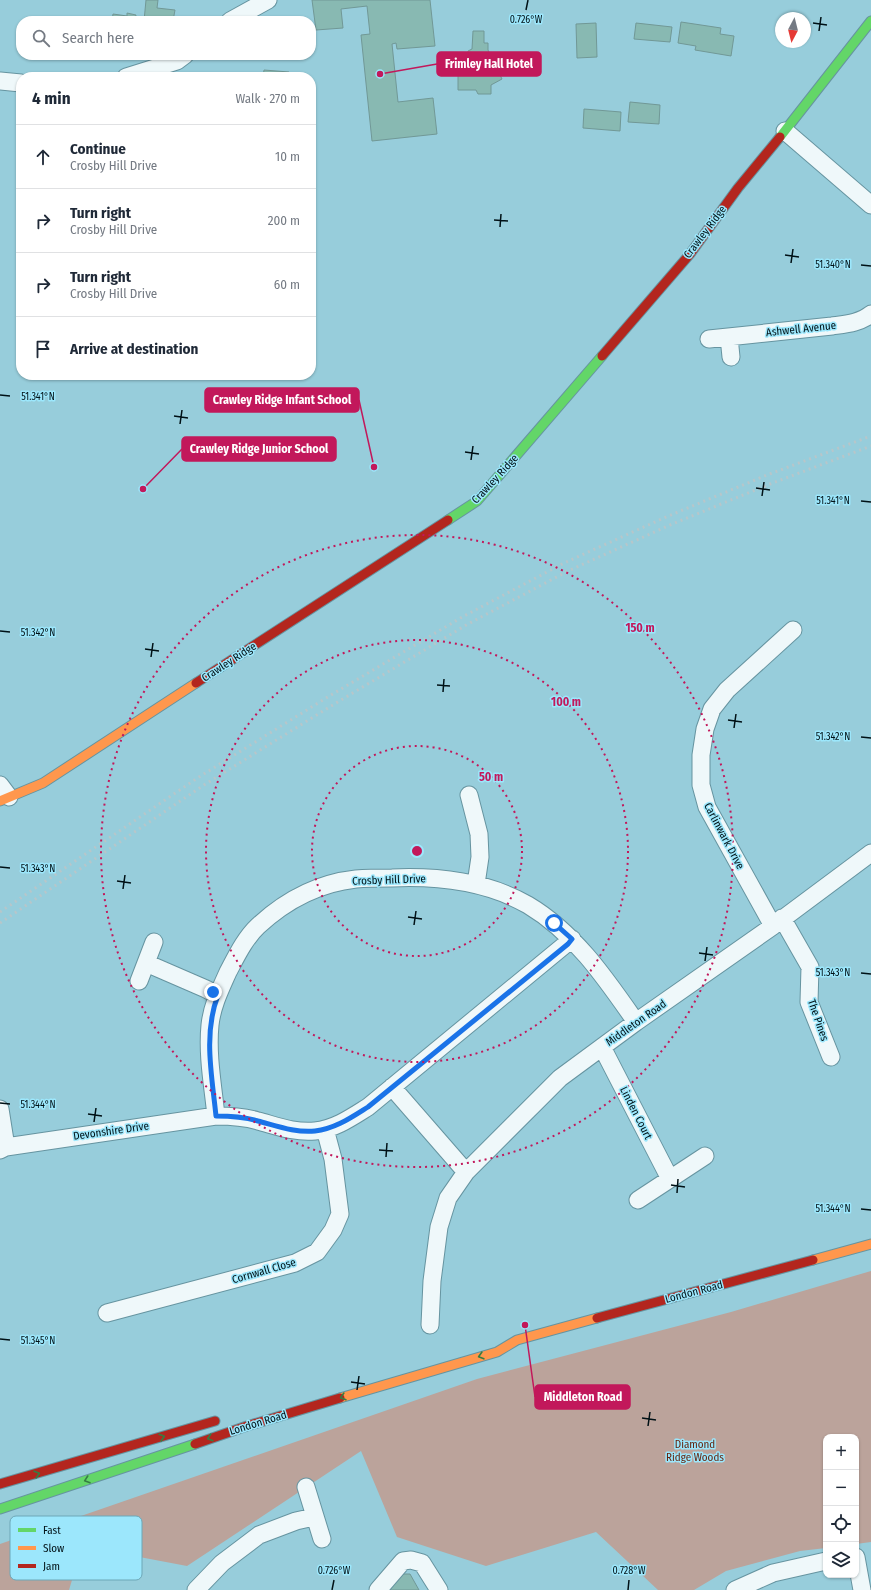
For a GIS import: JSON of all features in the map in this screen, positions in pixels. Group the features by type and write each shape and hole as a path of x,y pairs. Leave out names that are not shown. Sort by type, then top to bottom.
{"street":[{"path":"239,16 268,0"},
{"name":"Crawley Ridge","path":"3,794 44,783 477,501 690,254 738,188 785,131 871,21"},
{"path":"142,72 178,60"},
{"path":"0,81 16,83"},
{"path":"785,131 871,204"},
{"name":"Ashwell Avenue","path":"709,339 852,323 871,314"},
{"path":"729,337 731,357"},
{"name":"Carlinwark Drive","path":"778,922 708,807 701,785 701,755 705,729 712,708 727,690 793,630"},
{"path":"469,795 479,834 480,857 476,884"},
{"name":"Middleton Road","path":"430,1324 432,1281 439,1227 448,1198 466,1172 560,1078 636,1022 870,856"},
{"name":"Crosby Hill Drive","path":"216,1116 210,1040 212,1010 236,955 257,927 287,902 316,888 355,879 411,877 476,884 528,905 554,923 572,939 618,996 636,1022"},
{"name":"The Pines","path":"778,922 810,967 809,1002 831,1057"},
{"path":"216,1116 238,1117 284,1129 301,1131 325,1129 344,1122 368,1107 572,939"},
{"path":"139,981 154,942"},
{"path":"146,963 218,995"},
{"name":"Linden Court","path":"602,1047 670,1179"},
{"path":"392,1087 466,1172"},
{"name":"Devonshire Drive","path":"0,1109 3,1148 216,1116"},
{"name":"Cornwall Close","path":"107,1313 132,1315 295,1263 318,1252 333,1230 340,1214 333,1159 325,1129"},
{"path":"638,1200 705,1156"},
{"name":"London Road","path":"503,1340 516,1340 871,1244"},
{"name":"London Road","path":"0,1509 247,1426 497,1352 516,1340"},
{"name":"London Road","path":"0,1484 223,1419"},
{"path":"306,1487 322,1539"},
{"path":"196,1590 222,1563 259,1535 296,1521 314,1517"},
{"path":"859,1557 871,1555"},
{"path":"378,1590 403,1561 411,1560 422,1563 440,1590"},
{"path":"735,1590 773,1573 823,1562"},
{"path":"859,1574 862,1590"}],"green space":[{"name":"Diamond Ridge Woods","path":"871,1271 871,1542 859,1544 859,1434 823,1434 823,1548 800,1551 726,1571 694,1590 658,1590 596,1532 486,1566 397,1537 361,1451 187,1566 142,1557 142,1516 81,1516 477,1379 731,1312"},
{"name":"Diamond Ridge Woods","path":"10,1541 10,1580 72,1580 69,1590 0,1590 0,1544"}],"building":[{"path":"146,0 158,0 157,8 175,10 174,16 144,16"},
{"path":"312,0 430,0 435,46 397,49 396,43 392,44 398,102 433,98 437,134 372,141 361,35 370,34 367,6 341,9 343,28 316,30 316,16 314,16"},
{"path":"127,13 136,15 136,16 127,16"},
{"path":"113,14 127,16 113,16"},
{"path":"681,22 721,28 720,34 734,36 731,56 695,50 696,46 678,43"},
{"path":"596,23 597,57 577,58 576,24"},
{"path":"636,23 672,27 670,42 634,39"},
{"path":"473,31 484,31 484,43 488,43 488,50 502,79 491,85 491,94 478,94 476,90 458,90 458,65 468,65 468,51 472,49"},
{"path":"264,70 289,72 264,72"},
{"path":"630,102 660,105 659,124 628,122"},
{"path":"584,109 621,112 620,131 583,128"},
{"path":"399,1574 410,1574 419,1590 390,1590"}],"railway":[{"path":"0,912 199,777 331,695 464,616 564,563 666,517 767,475 871,436"},
{"path":"0,923 204,785 336,703 468,624 568,571 670,525 770,484 871,446"}],"traffic: fast":[{"path":"780,137 871,21"},
{"path":"448,520 477,501 602,356"},
{"path":"0,1509 195,1444"}],"traffic: slow":[{"path":"0,801 43,783 196,683"},
{"path":"813,1260 871,1244"},
{"path":"340,1398 497,1352 517,1340 597,1318"}],"traffic: jam":[{"path":"602,356 690,254 738,188 780,137"},
{"path":"196,683 448,520"},
{"path":"597,1318 813,1260"},
{"path":"195,1444 247,1426 340,1398"},
{"path":"0,1484 215,1421"}],"place":[{"name":"Frimley Hall Hotel","path":"380,74"},
{"name":"Crawley Ridge Infant School","path":"374,467"},
{"name":"Crawley Ridge Junior School","path":"143,489"},
{"name":"Middleton Road","path":"525,1325"}],"route":[{"path":"213,992 218,995 212,1010 209,1048 216,1116 238,1117 284,1129 316,1131 344,1122 368,1107 568,944 572,939 554,923"}]}
